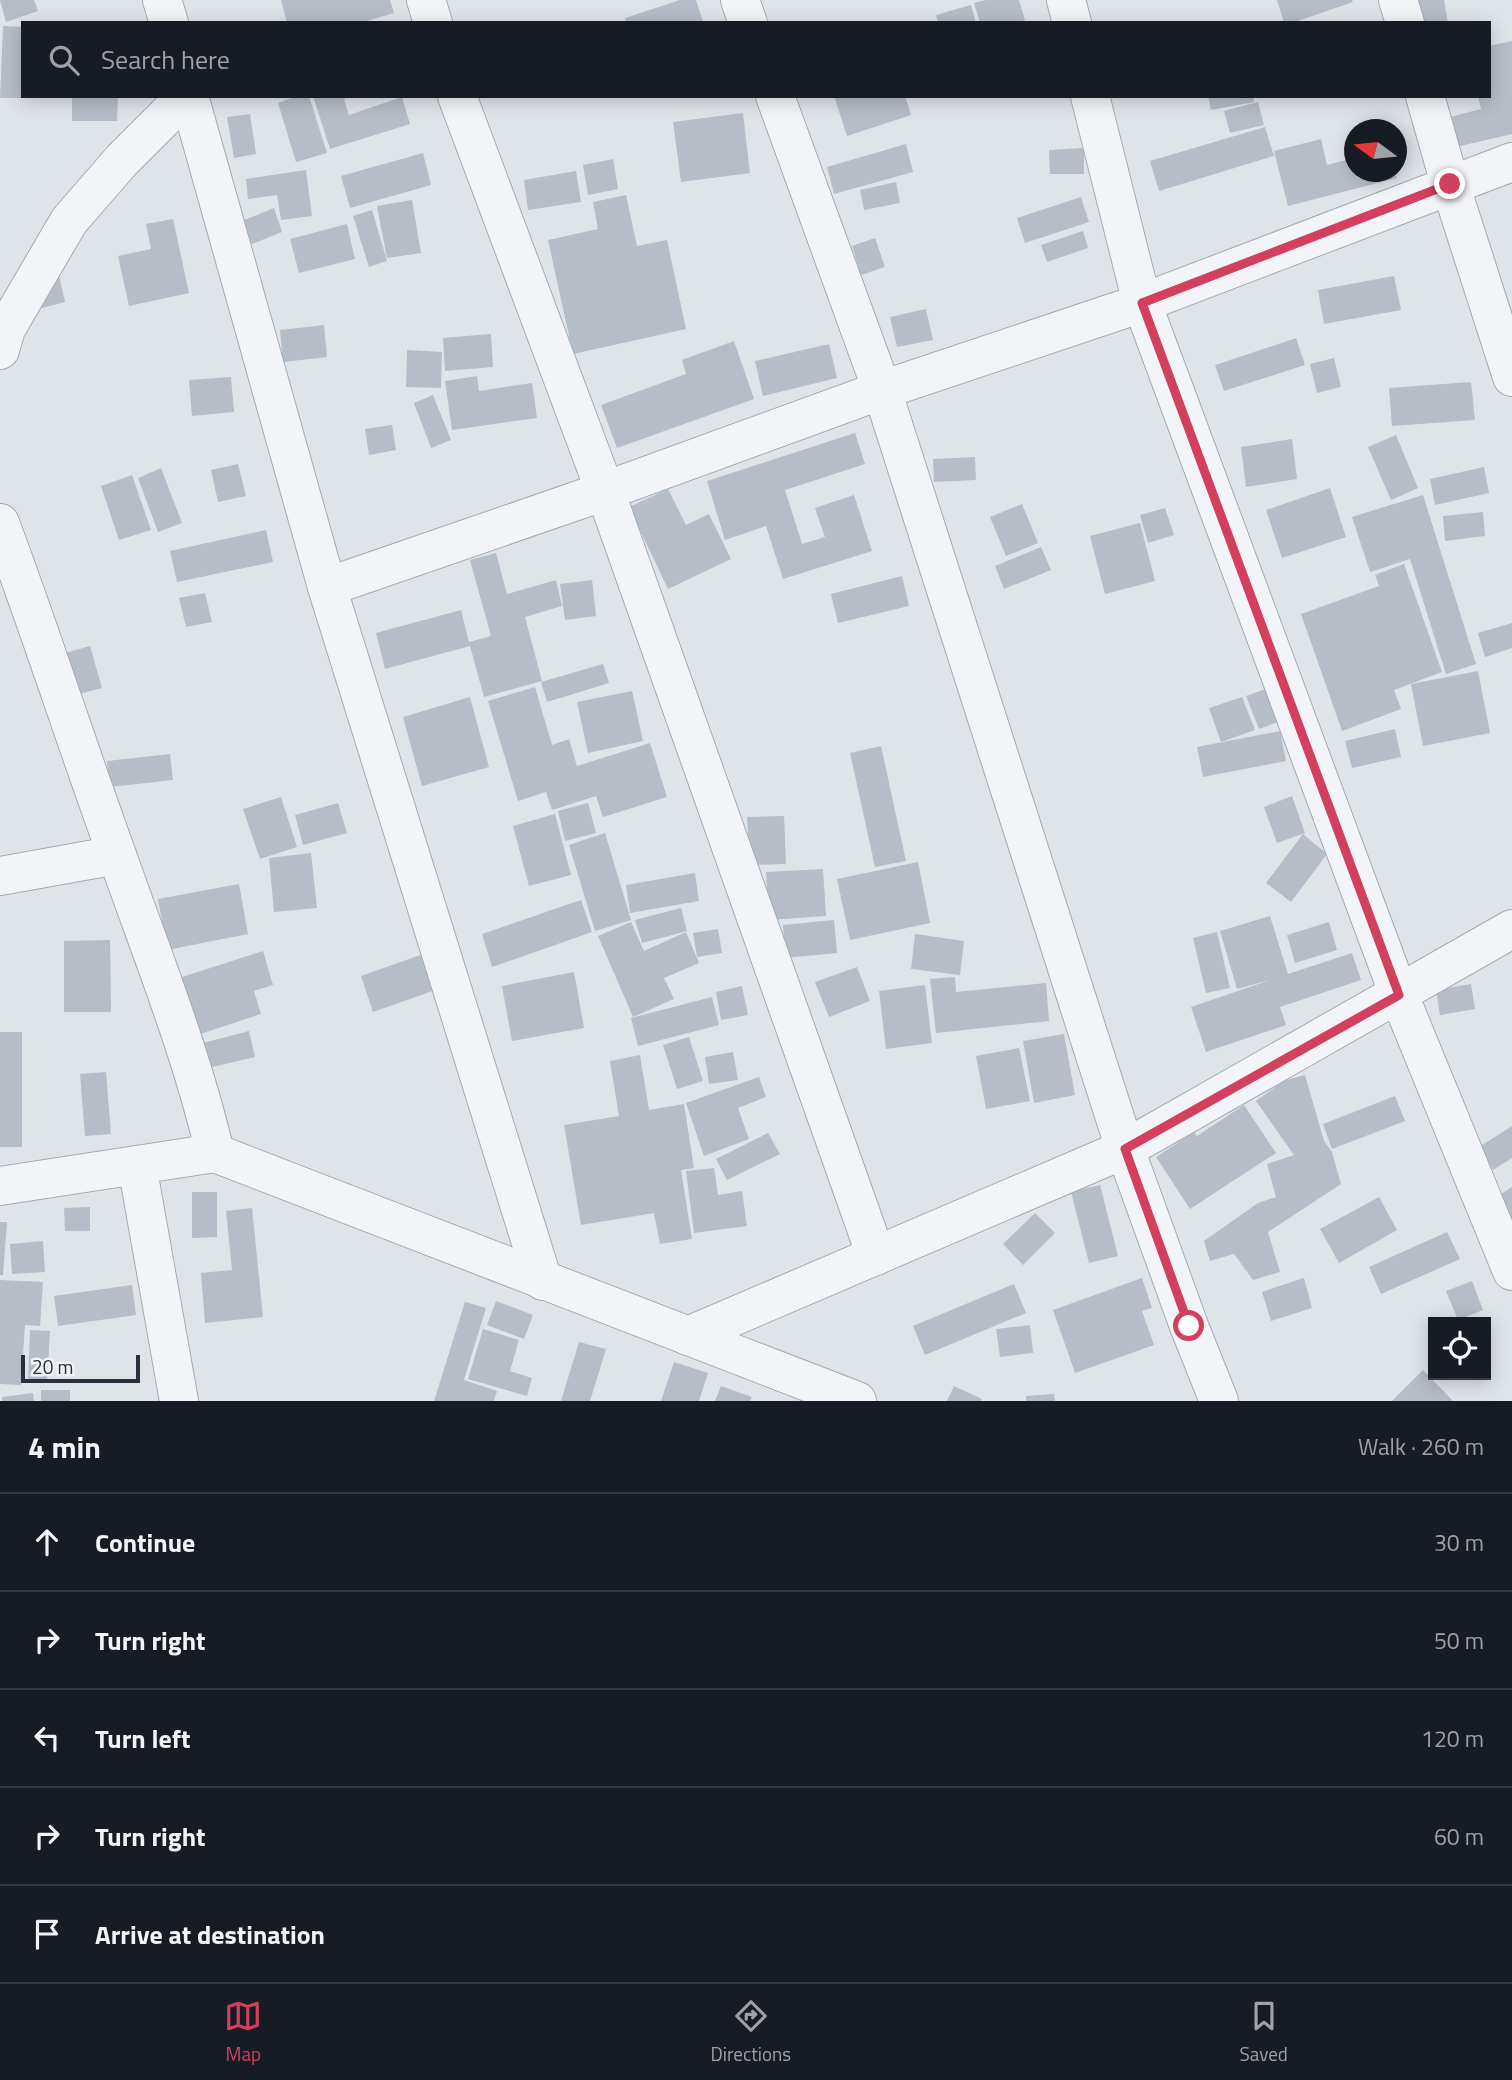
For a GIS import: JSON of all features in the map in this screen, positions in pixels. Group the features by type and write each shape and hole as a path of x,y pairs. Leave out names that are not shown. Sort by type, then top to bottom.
{"street":[{"path":"162,0 168,21"},
{"path":"426,0 432,21"},
{"path":"740,0 747,21"},
{"path":"1066,0 1071,21"},
{"path":"1398,0 1404,21"},
{"path":"0,350 6,330 68,221 122,160 185,98"},
{"path":"188,98 327,587 543,1281"},
{"path":"458,98 605,491 876,1256"},
{"path":"776,98 882,390 1125,1149 1219,1401"},
{"path":"1091,98 1142,303 1399,995 1512,1271"},
{"path":"1426,98 1450,184 1512,377"},
{"path":"327,587 605,491 882,390 1142,303 1512,162"},
{"path":"0,523 169,995 204,1105 215,1153"},
{"path":"0,876 117,855"},
{"path":"688,1336 1125,1149 1512,929"},
{"path":"0,1186 215,1153 857,1401"},
{"path":"138,1165 179,1401"}],"building":[{"path":"0,0 34,0 38,11 6,22"},
{"path":"281,0 390,0 394,13 367,21 286,21"},
{"path":"680,0 696,0 703,21 626,21 625,18"},
{"path":"986,0 1019,0 1025,20 979,21 974,3"},
{"path":"1277,0 1353,2 1298,21 1283,21"},
{"path":"1417,0 1444,0 1448,21 1420,21"},
{"path":"971,5 975,21 938,21 936,15"},
{"path":"3,26 21,27 21,98 0,98"},
{"path":"1512,41 1512,134 1456,147 1450,117 1481,109 1478,98 1491,98 1491,46"},
{"path":"72,98 118,98 117,121 72,121"},
{"path":"292,98 310,98 327,153 296,162 278,103"},
{"path":"314,98 346,98 344,99 349,115 402,98 410,124 330,149"},
{"path":"835,98 906,98 911,115 847,136"},
{"path":"1208,98 1253,98 1254,102 1211,110"},
{"path":"1258,102 1264,125 1230,133 1224,111"},
{"path":"743,113 750,173 681,182 673,122"},
{"path":"250,114 256,154 234,158 227,117"},
{"path":"1265,127 1274,156 1159,191 1150,161"},
{"path":"1321,139 1327,165 1344,161 1344,182 1381,182 1288,206 1274,151"},
{"path":"906,144 913,172 834,194 827,167"},
{"path":"1084,148 1084,174 1050,174 1049,150"},
{"path":"423,153 431,185 350,208 341,176"},
{"path":"613,159 618,189 588,195 583,165"},
{"path":"306,170 312,216 281,220 277,195 248,199 246,179"},
{"path":"576,171 581,202 528,210 524,180"},
{"path":"896,182 900,203 864,210 860,190"},
{"path":"626,195 637,246 667,240 686,329 573,354 548,240 598,229 593,202"},
{"path":"1081,197 1089,222 1025,243 1017,218"},
{"path":"412,200 421,253 387,258 377,206"},
{"path":"274,208 282,232 252,244 242,221"},
{"path":"372,210 387,261 369,267 353,216"},
{"path":"173,219 189,293 129,306 118,256 151,249 146,224"},
{"path":"347,224 355,259 299,273 290,239"},
{"path":"1083,231 1088,248 1047,262 1041,245"},
{"path":"875,238 885,267 861,275 852,246"},
{"path":"57,267 65,302 34,310"},
{"path":"1394,276 1401,310 1324,324 1318,290"},
{"path":"926,309 933,340 897,347 890,317"},
{"path":"324,325 327,357 283,362 280,330"},
{"path":"491,334 493,367 445,371 443,338"},
{"path":"1296,338 1305,365 1224,391 1215,365"},
{"path":"734,341 754,399 617,448 601,405 686,374 682,360"},
{"path":"829,344 837,378 763,396 755,361"},
{"path":"407,350 442,352 441,388 406,387"},
{"path":"1334,358 1341,387 1317,393 1310,364"},
{"path":"477,376 479,391 532,383 537,418 452,430 445,381"},
{"path":"231,377 234,412 192,416 189,380"},
{"path":"1471,382 1475,420 1392,426 1389,388"},
{"path":"433,395 451,440 431,448 414,403"},
{"path":"392,425 396,450 369,455 365,429"},
{"path":"855,433 865,464 785,490 802,544 825,537 815,508 854,495 872,551 783,579 766,526 725,540 707,481"},
{"path":"1396,435 1418,488 1391,500 1368,447"},
{"path":"1292,439 1297,479 1246,487 1241,447"},
{"path":"975,457 976,480 934,482 933,459"},
{"path":"238,464 246,496 218,502 211,470"},
{"path":"1484,467 1489,493 1435,505 1430,479"},
{"path":"161,468 182,523 158,532 138,478"},
{"path":"132,475 151,530 119,540 101,486"},
{"path":"1330,488 1346,537 1282,558 1266,510"},
{"path":"668,489 686,525 709,514 731,559 668,589 629,507"},
{"path":"1423,495 1476,664 1446,674 1410,559 1370,572 1352,517"},
{"path":"1022,504 1038,543 1006,556 990,517"},
{"path":"1165,508 1174,535 1148,543 1140,515"},
{"path":"1483,512 1485,536 1445,541 1443,516"},
{"path":"1140,523 1155,581 1105,594 1090,536"},
{"path":"266,530 273,562 177,582 170,551"},
{"path":"1041,547 1051,570 1004,589 995,566"},
{"path":"496,553 507,594 556,580 562,606 525,617 542,681 484,697 470,646 385,669 376,633 461,610 469,642 491,636 470,560"},
{"path":"1404,564 1442,672 1394,690 1401,709 1342,731 1301,614 1379,586 1375,575"},
{"path":"902,576 909,606 838,623 831,594"},
{"path":"592,580 596,616 565,620 560,584"},
{"path":"205,593 212,622 186,627 179,598"},
{"path":"1512,623 1512,648 1485,657 1478,633"},
{"path":"90,646 102,688 75,695 65,653"},
{"path":"603,664 609,683 547,702 541,682"},
{"path":"1478,671 1490,733 1423,746 1411,684"},
{"path":"535,687 552,745 569,739 577,766 650,743 667,797 603,817 596,796 552,810 546,792 518,801 488,701"},
{"path":"1266,689 1278,722 1259,729 1246,696"},
{"path":"632,691 643,741 588,753 577,702"},
{"path":"470,697 489,767 422,786 403,717"},
{"path":"1242,697 1255,730 1221,742 1209,708"},
{"path":"1395,729 1401,757 1352,768 1345,741"},
{"path":"1280,731 1286,761 1203,777 1197,747"},
{"path":"881,746 906,861 875,867 850,753"},
{"path":"170,754 173,780 110,787 107,761"},
{"path":"1292,796 1305,833 1277,843 1264,807"},
{"path":"281,797 297,847 260,859 243,809"},
{"path":"338,803 347,833 303,845 295,815"},
{"path":"588,803 596,833 565,841 558,811"},
{"path":"555,814 571,875 529,886 513,826"},
{"path":"784,816 786,864 750,865 747,817"},
{"path":"605,833 631,920 595,931 569,845"},
{"path":"1303,834 1327,854 1291,902 1266,883"},
{"path":"311,853 317,908 274,912 269,858"},
{"path":"918,862 930,923 850,940 837,879"},
{"path":"823,869 826,916 769,920 766,872"},
{"path":"695,873 699,901 630,913 626,885"},
{"path":"239,884 248,934 167,950 158,899"},
{"path":"581,900 592,932 492,967 482,934"},
{"path":"681,908 687,931 642,943 635,920"},
{"path":"1270,916 1288,974 1352,953 1361,980 1280,1007 1286,1025 1206,1052 1191,1007 1270,980 1237,989 1220,931"},
{"path":"834,920 837,953 785,958 783,925"},
{"path":"631,922 644,951 686,932 699,963 664,978 674,999 633,1017 598,936"},
{"path":"1329,922 1337,950 1295,963 1287,935"},
{"path":"718,929 722,953 697,957 693,933"},
{"path":"1217,932 1230,988 1206,993 1193,938"},
{"path":"915,934 964,941 960,975 911,969"},
{"path":"110,940 111,1012 64,1012 64,941"},
{"path":"263,951 273,985 254,991 261,1014 197,1035 179,978"},
{"path":"426,953 438,989 373,1012 361,976"},
{"path":"857,967 870,1001 829,1017 815,982"},
{"path":"574,972 584,1028 512,1041 502,986"},
{"path":"955,977 956,992 1046,983 1049,1021 936,1033 930,979"},
{"path":"1471,984 1475,1009 1440,1015 1436,990"},
{"path":"925,985 932,1043 886,1049 879,991"},
{"path":"742,986 748,1015 721,1020 716,992"},
{"path":"712,997 719,1025 638,1046 631,1018"},
{"path":"249,1031 255,1057 208,1068 203,1043"},
{"path":"0,1032 22,1032 22,1147 0,1147"},
{"path":"1064,1034 1075,1095 1034,1103 1023,1041"},
{"path":"689,1037 703,1081 677,1089 663,1045"},
{"path":"1019,1048 1030,1101 986,1109 976,1056"},
{"path":"733,1052 738,1080 709,1084 705,1057"},
{"path":"640,1055 649,1110 684,1104 694,1168 681,1170 692,1239 660,1244 654,1213 581,1225 564,1125 619,1116 610,1061"},
{"path":"106,1072 111,1134 85,1136 80,1074"},
{"path":"1305,1075 1324,1141 1332,1152 1341,1184 1268,1232 1280,1272 1253,1280 1234,1254 1210,1261 1204,1241 1258,1203 1276,1197 1267,1164 1294,1155 1256,1101 1283,1081"},
{"path":"759,1077 766,1097 738,1108 749,1139 704,1156 686,1103"},
{"path":"1395,1096 1405,1121 1332,1149 1323,1124"},
{"path":"1244,1105 1276,1153 1190,1209 1156,1157 1194,1132 1197,1136"},
{"path":"1512,1126 1512,1158 1493,1170 1479,1147"},
{"path":"768,1133 780,1154 727,1180 716,1159"},
{"path":"714,1168 718,1195 742,1191 747,1226 694,1233 686,1171"},
{"path":"1100,1185 1118,1256 1089,1263 1071,1192"},
{"path":"1512,1187 1512,1218 1498,1196"},
{"path":"192,1192 217,1192 217,1237 192,1238"},
{"path":"1379,1197 1397,1230 1339,1263 1320,1229"},
{"path":"90,1207 90,1231 65,1231 64,1208"},
{"path":"252,1208 263,1317 205,1323 201,1273 232,1270 226,1211"},
{"path":"1035,1213 1055,1233 1023,1265 1003,1244"},
{"path":"0,1222 7,1222 3,1275 0,1275"},
{"path":"1447,1232 1460,1259 1381,1294 1369,1267"},
{"path":"43,1241 45,1272 12,1274 10,1244"},
{"path":"1142,1278 1152,1308 1142,1311 1154,1345 1075,1373 1053,1310"},
{"path":"1304,1278 1312,1308 1271,1321 1262,1292"},
{"path":"0,1280 43,1282 40,1326 25,1325 21,1385 0,1384"},
{"path":"1472,1281 1483,1310 1466,1317 1457,1317 1446,1291"},
{"path":"1014,1284 1026,1313 925,1355 913,1326"},
{"path":"132,1285 136,1315 58,1326 54,1296"},
{"path":"496,1301 533,1315 524,1339 487,1325"},
{"path":"465,1302 486,1308 464,1380 497,1391 494,1401 434,1401"},
{"path":"1030,1325 1033,1353 1000,1357 996,1329"},
{"path":"483,1329 519,1340 510,1371 532,1378 527,1396 468,1379"},
{"path":"30,1330 50,1331 47,1383 28,1383"},
{"path":"579,1342 606,1349 590,1401 561,1401"},
{"path":"674,1362 708,1373 699,1401 661,1401"},
{"path":"1423,1370 1428,1375 1428,1380 1433,1380 1453,1401 1392,1401"},
{"path":"721,1386 752,1397 750,1401 715,1401"},
{"path":"954,1386 982,1399 981,1401 947,1401"},
{"path":"41,1390 70,1390 70,1401 41,1401"},
{"path":"33,1393 34,1401 2,1401 2,1397"},
{"path":"1054,1394 1055,1401 1026,1401 1026,1396"}],"route":[{"path":"1189,1326 1125,1149 1399,995 1142,303 1450,184"}]}
